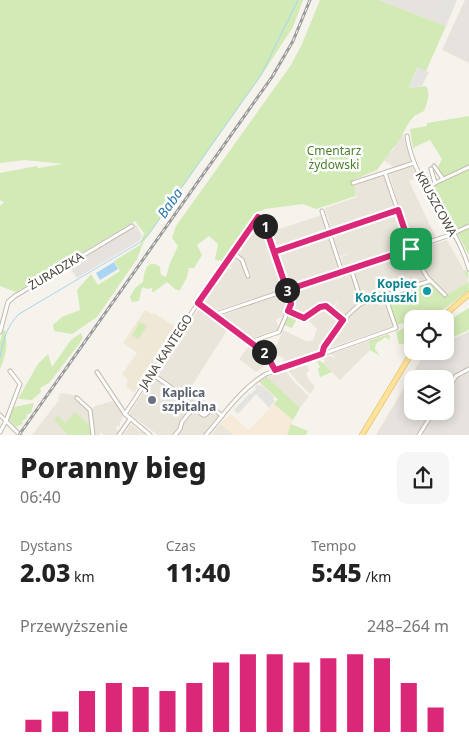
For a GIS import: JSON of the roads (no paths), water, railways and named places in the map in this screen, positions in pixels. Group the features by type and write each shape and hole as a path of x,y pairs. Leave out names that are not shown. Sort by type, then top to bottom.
{"main road":[{"path":"450,310 469,294"},
{"path":"362,435 408,360"}],"street":[{"name":"KRUSZCOWA","path":"407,136 414,163 454,233 469,269"},
{"path":"353,183 414,163"},
{"path":"436,183 432,167 443,179"},
{"path":"428,188 469,167"},
{"path":"386,173 411,249 430,281 445,295"},
{"path":"252,344 256,340 279,332 291,304 274,252 398,210"},
{"path":"322,211 342,272"},
{"name":"JANA KANTEGO","path":"125,414 198,303 258,217 263,220 274,252"},
{"name":"ŻURADZKA","path":"0,332 8,302 15,296 132,226"},
{"path":"211,313 220,313 351,270 469,226"},
{"path":"233,253 242,260 248,276"},
{"path":"351,270 362,303"},
{"path":"322,354 324,347 343,320 362,303 430,281"},
{"path":"206,435 252,383 275,370 396,328 385,296"},
{"path":"198,303 268,356 275,370"},
{"path":"288,311 304,318 320,307 326,306 343,320"},
{"path":"454,379 456,376 469,369"},
{"path":"0,432 20,384 10,371"},
{"path":"97,372 125,414 150,435"},
{"path":"152,374 203,414 206,415 212,408 222,416"},
{"path":"77,398 90,410 93,435"},
{"path":"175,435 180,429 182,422 194,407"},
{"path":"0,415 20,435"},
{"path":"119,435 130,419"},
{"path":"419,435 428,420"}],"water":[{"path":"114,262 118,269 100,280 96,273"}],"waterway":[{"name":"Baba","path":"0,358 6,334 19,314 139,243 148,235 261,75 298,0"}],"railway":[{"path":"19,435 272,77 293,41 310,0"}],"place":[{"name":"Kopiec Kościuszki","path":"427,291"},
{"name":"Kaplica szpitalna","path":"152,400"}],"park label":[{"name":"Cmentarz żydowski","path":"334,158"}]}
